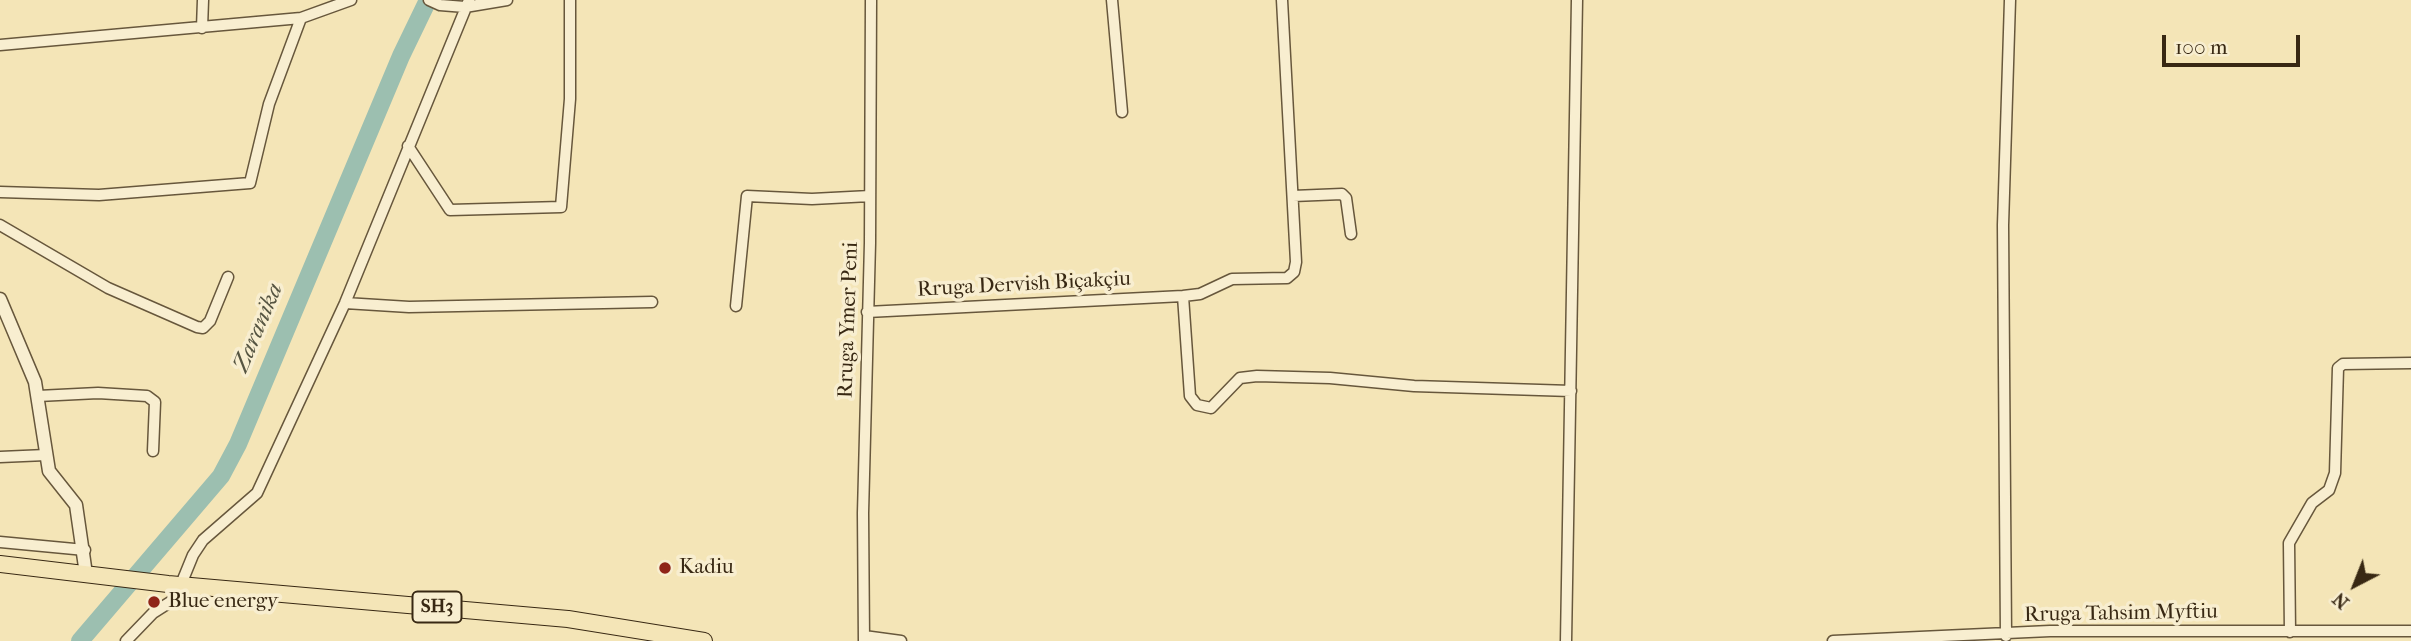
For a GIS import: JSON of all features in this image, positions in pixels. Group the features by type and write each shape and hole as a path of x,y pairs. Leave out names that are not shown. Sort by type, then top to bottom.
{"main road":[{"name":"SH3","path":"0,564 176,584 568,619 704,641"}],"street":[{"path":"202,28 203,0"},
{"path":"0,45 301,18 351,0"},
{"path":"429,0 440,5 508,0"},
{"path":"408,146 450,210 561,207 570,99 570,0"},
{"name":"Rruga Ymer Peni","path":"864,638 871,0"},
{"path":"1112,0 1122,112"},
{"path":"1282,0 1293,196 1342,194 1346,198 1351,234"},
{"path":"1566,641 1577,0"},
{"path":"2006,636 2003,225 2010,0"},
{"path":"127,641 153,613 176,599 176,584 203,540 257,493 345,303 467,3"},
{"path":"0,192 99,195 250,183 269,104 301,18"},
{"path":"736,306 747,197 812,199 870,196"},
{"name":"Rruga Dervish Biçakçiu","path":"867,312 1183,296 1200,294 1232,279 1287,278 1294,272 1296,262 1293,196"},
{"path":"0,225 108,288 197,327 203,328 210,321 228,277"},
{"path":"1183,296 1191,396 1197,405 1212,408 1240,379 1257,376 1330,378 1415,386 1571,391"},
{"path":"0,299 23,350 38,396 49,471 76,505 92,575"},
{"path":"345,303 409,307 652,302"},
{"path":"2290,632 2288,543 2312,503 2329,490 2335,473 2338,368 2343,364 2411,363"},
{"path":"38,396 86,393 147,396 155,402 153,452"},
{"path":"0,457 46,455"},
{"path":"0,542 85,550"},
{"name":"Rruga Tahsim Myftiu","path":"1833,641 2006,636 2050,631 2411,631"},
{"path":"864,638 901,641"}],"waterway":[{"name":"Zaranika","path":"80,641 221,476 238,444 401,56 428,0"}],"place":[{"name":"Kadiu","path":"665,568"},
{"name":"Blue energy","path":"154,602"}]}
